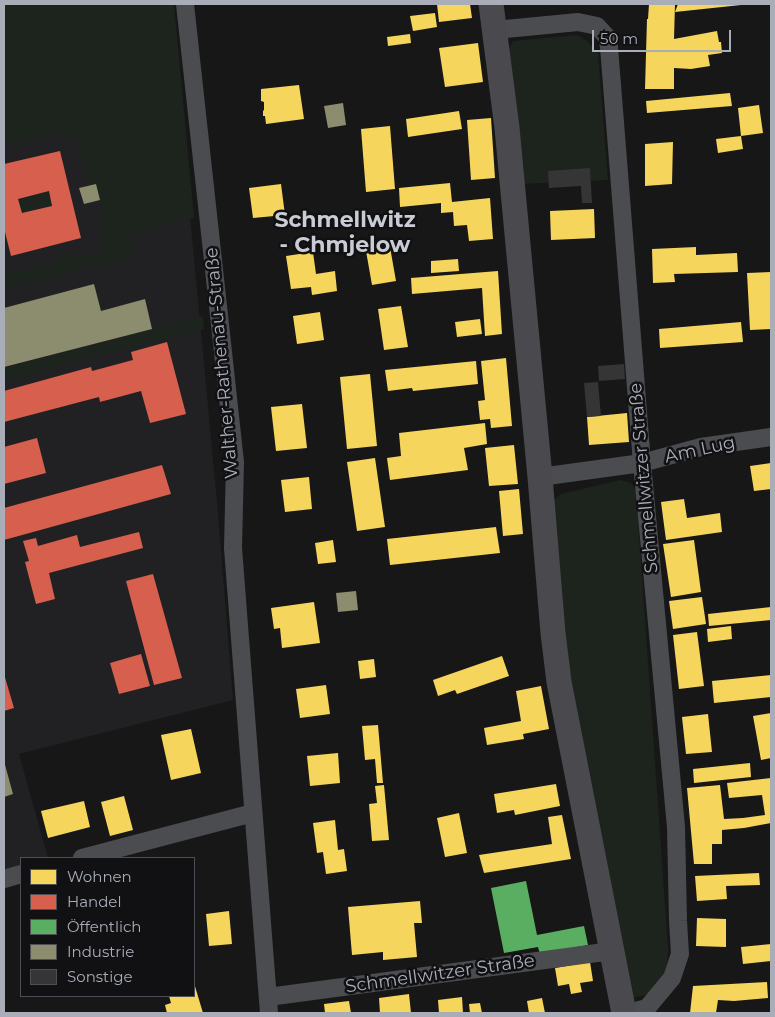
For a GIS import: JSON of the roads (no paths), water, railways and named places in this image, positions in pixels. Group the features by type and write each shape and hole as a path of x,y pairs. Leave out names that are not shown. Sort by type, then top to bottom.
{"street":[{"name":"Walther-Rathenau-Straße","path":"185,4 235,462 233,548 269,1005"},
{"path":"491,4 507,128 558,682 624,1013"},
{"name":"Schmellwitzer Straße","path":"494,30 578,22 597,26 607,37 642,464 676,827 680,954 672,978 647,1008 628,1013"},
{"name":"Am Lug","path":"540,477 642,464 701,447 771,437"},
{"path":"86,857 254,813"},
{"path":"4,879 20,874"},
{"name":"Schmellwitzer Straße","path":"269,1005 612,951"}],"district":[{"name":"Schmellwitz - Chmjelow","path":"345,234"}]}
